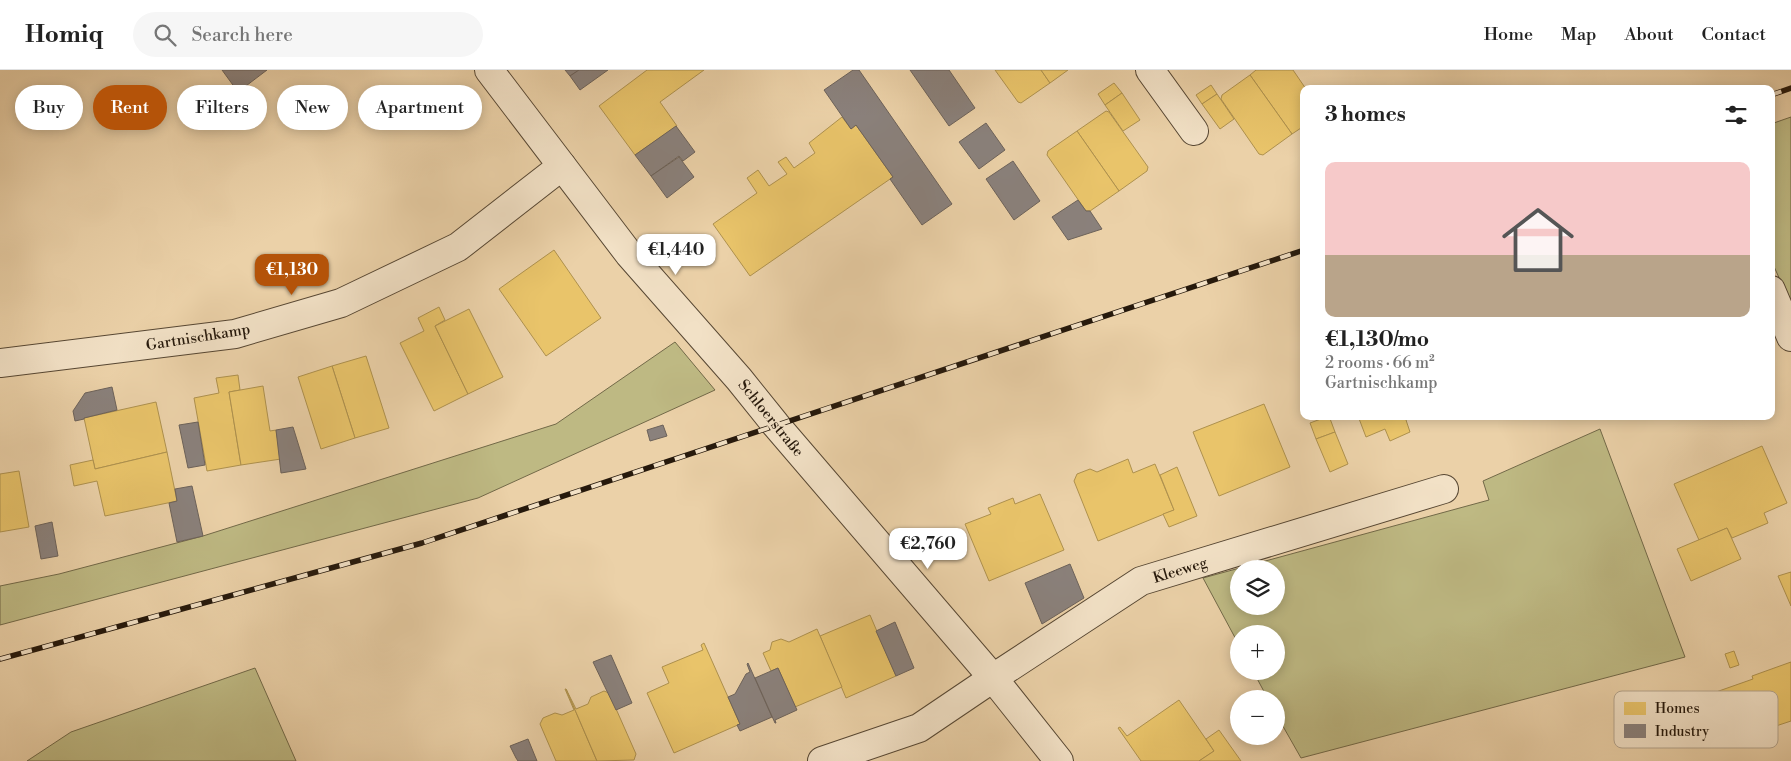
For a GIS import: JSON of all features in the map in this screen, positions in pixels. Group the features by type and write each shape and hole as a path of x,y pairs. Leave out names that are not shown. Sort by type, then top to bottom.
{"street":[{"name":"Schloerstraße","path":"489,70 628,254 739,379 794,447 993,678 1060,761"},
{"path":"1150,70 1194,131"},
{"name":"Gartnischkamp","path":"0,363 235,334 341,304 458,247 562,166"},
{"path":"1775,299 1791,337"},
{"name":"Kleeweg","path":"822,761 919,728 1141,582 1444,489"}],"shaded area":[{"path":"1791,117 1791,304 1775,269 1775,123"},
{"path":"675,342 715,390 478,498 0,625 0,586 59,574 203,536 556,424"},
{"path":"1600,429 1685,657 1301,758 1285,730 1285,690 1263,690 1258,680 1285,680 1285,625 1230,625 1230,628 1203,578 1230,571 1230,615 1285,615 1285,560 1269,560 1489,500 1483,481"},
{"path":"255,668 296,761 27,761 71,732"}],"building: Homes":[{"path":"647,70 704,70 660,102 677,126 635,155 599,106"},
{"path":"995,70 1041,70 1050,83 1021,103 1018,102"},
{"path":"1041,70 1068,70 1050,83"},
{"path":"1256,70 1293,70 1303,85 1300,85 1300,129 1292,134 1250,75"},
{"path":"1250,75 1292,134 1263,155 1259,154 1221,99 1222,95"},
{"path":"1114,83 1122,93 1105,105 1098,94"},
{"path":"1211,85 1217,94 1202,104 1196,95"},
{"path":"1122,93 1140,120 1123,131 1105,105"},
{"path":"1217,94 1234,119 1220,129 1202,104"},
{"path":"1106,111 1109,112 1148,167 1147,171 1119,191 1077,131"},
{"path":"842,117 851,129 856,125 893,177 750,276 713,224 757,193 747,178 758,170 769,186 787,174 778,162 786,157 794,168 815,153 809,143"},
{"path":"1077,131 1119,191 1090,211 1086,211 1047,155 1048,151"},
{"path":"554,250 601,318 546,356 499,289"},
{"path":"439,307 445,320 435,326 468,394 434,411 400,343 424,331 418,318"},
{"path":"469,309 503,377 468,394 435,326"},
{"path":"366,356 389,428 355,438 332,366"},
{"path":"332,366 355,438 321,449 298,377"},
{"path":"238,375 240,390 229,392 241,465 207,471 194,398 219,393 216,378"},
{"path":"263,386 270,431 276,430 281,459 241,465 229,392"},
{"path":"156,402 167,452 95,469 84,418"},
{"path":"1264,404 1290,467 1219,496 1193,432"},
{"path":"1318,420 1330,420 1335,432 1316,439 1310,423"},
{"path":"1360,420 1406,420 1410,432 1390,441 1385,429 1366,437"},
{"path":"1335,432 1348,464 1330,472 1316,439"},
{"path":"1762,446 1787,503 1764,513 1768,523 1732,538 1727,528 1699,540 1674,484"},
{"path":"167,452 177,501 105,516 97,481 74,486 70,465 93,460 95,469"},
{"path":"1128,459 1133,473 1155,464 1174,510 1098,541 1074,481 1077,474 1090,469 1097,472"},
{"path":"1177,467 1197,516 1169,527 1163,514 1174,510 1160,475"},
{"path":"19,471 29,527 0,532 0,474"},
{"path":"1040,494 1064,550 989,581 965,524 991,514 988,508 1013,498 1015,504"},
{"path":"1727,528 1741,559 1691,581 1677,549"},
{"path":"1791,572 1791,606 1778,576"},
{"path":"870,615 896,676 846,698 820,636"},
{"path":"817,629 842,687 795,707 778,668 771,671 763,653 770,650 772,642 781,639 789,642"},
{"path":"704,643 740,724 674,753 647,693 669,683 662,667 703,650 701,645"},
{"path":"1734,651 1739,665 1730,668 1725,654"},
{"path":"1791,662 1791,721 1778,725 1778,691 1719,691 1753,679 1752,676"},
{"path":"565,689 597,761 556,761 540,724 543,718 555,713 562,715 574,710"},
{"path":"566,689 576,709 588,704 591,697 604,691 609,693 636,754 634,760 597,761"},
{"path":"1179,700 1214,751 1199,761 1141,761 1118,728 1120,727 1127,736"},
{"path":"1219,730 1241,761 1199,761 1214,751 1206,739"}],"building: Industry":[{"path":"222,70 267,70 247,85 233,85"},
{"path":"565,70 579,70 570,76"},
{"path":"579,70 608,70 580,90 570,76"},
{"path":"853,70 859,70 952,204 922,225 890,179 893,177 856,125 851,129 824,90"},
{"path":"910,70 949,70 975,108 949,126"},
{"path":"986,123 1005,150 979,169 959,142"},
{"path":"676,126 695,152 683,161 679,156 651,176 635,155"},
{"path":"679,157 694,177 667,198 651,176"},
{"path":"1013,161 1040,201 1014,220 986,179"},
{"path":"1078,200 1086,211 1090,211 1102,229 1068,240 1052,217"},
{"path":"112,387 117,410 75,421 73,411 85,393"},
{"path":"198,422 205,465 188,468 179,425"},
{"path":"663,425 667,436 650,441 647,430"},
{"path":"293,427 306,469 281,473 276,430"},
{"path":"192,486 203,536 177,542 169,503 177,501 175,489"},
{"path":"52,522 58,556 41,559 35,526"},
{"path":"1070,564 1084,598 1042,624 1025,583"},
{"path":"895,622 914,668 896,676 876,631"},
{"path":"611,655 632,703 616,710 593,662"},
{"path":"748,663 772,717 740,731 737,725 740,724 728,697 735,694 746,674 750,672"},
{"path":"778,668 797,710 775,720 775,723 755,678"},
{"path":"528,739 537,761 518,761 510,746"}],"railway":[{"path":"1775,94 1791,88"},
{"path":"0,659 422,543 1300,251"}]}
